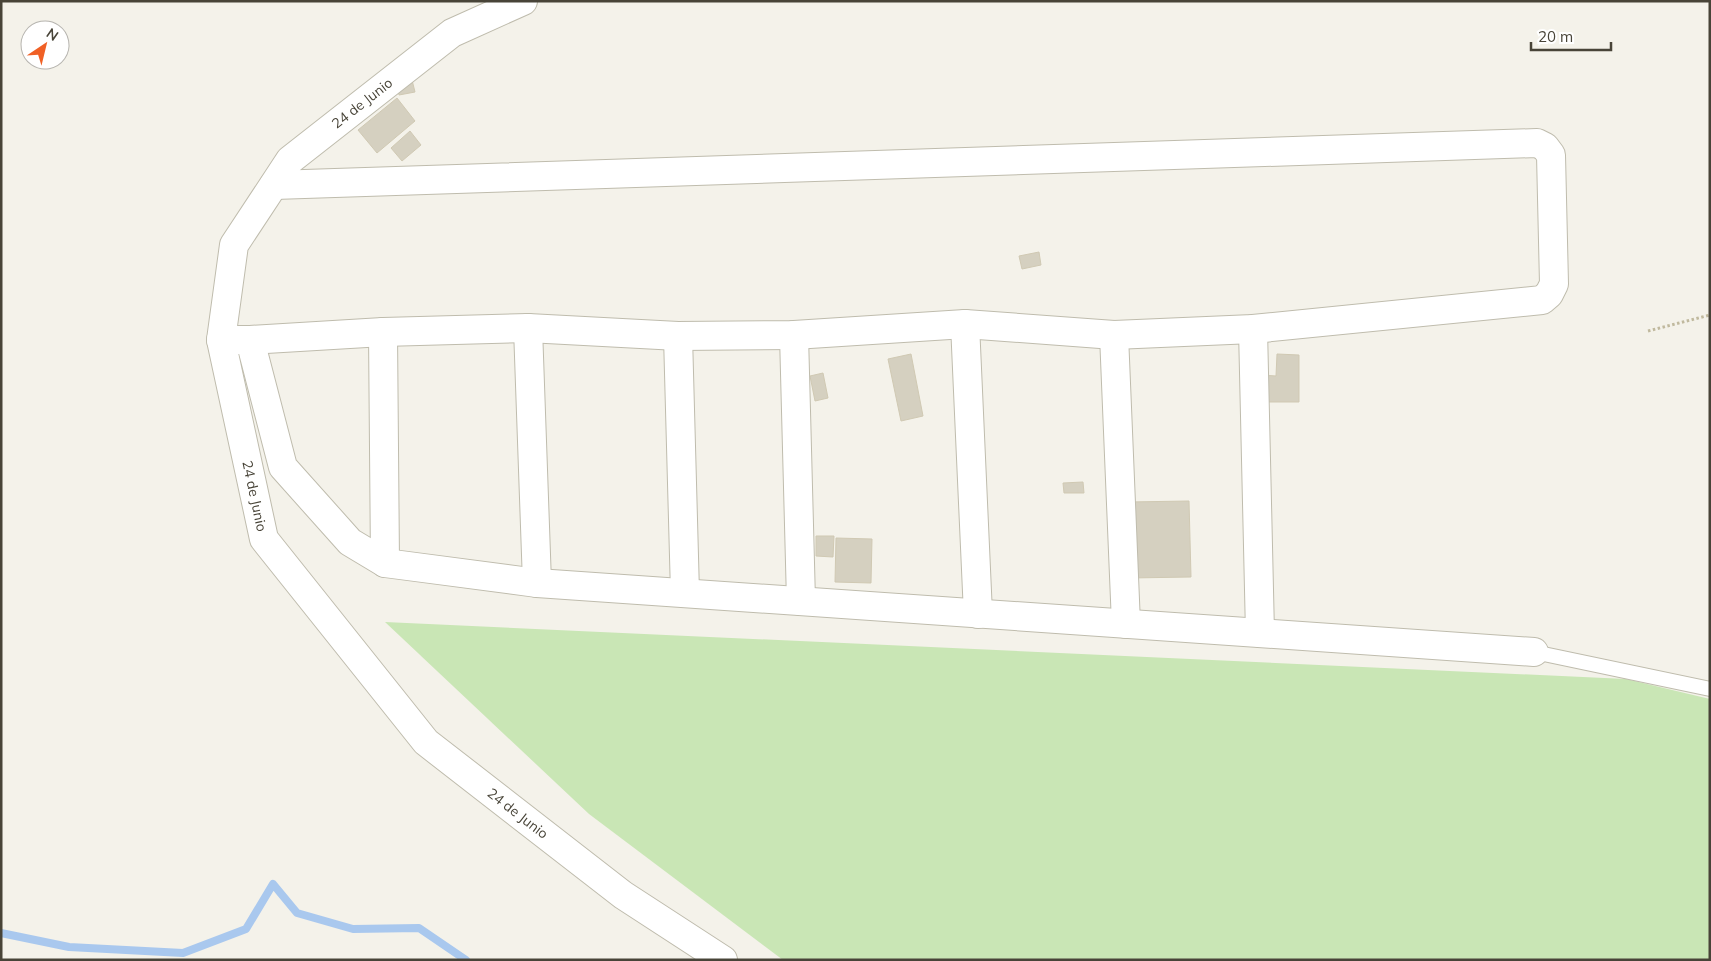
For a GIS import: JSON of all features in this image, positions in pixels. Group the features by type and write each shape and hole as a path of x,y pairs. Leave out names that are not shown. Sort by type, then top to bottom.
{"street":[{"name":"24 de Junio","path":"523,1 452,33 290,160 234,245 220,340 264,539 426,742 624,894 723,960"},
{"path":"220,340 383,332 528,328 678,336 794,335 965,324 1114,335 1253,329 1542,300 1549,294 1554,284 1551,155 1545,147 1537,143 274,185"},
{"path":"965,324 978,614"},
{"path":"528,328 538,583"},
{"path":"1253,329 1260,633"},
{"path":"383,332 384,563"},
{"path":"794,335 801,601"},
{"path":"1114,335 1126,624"},
{"path":"678,336 685,594"},
{"path":"250,340 283,467 350,542 384,563 538,583 1534,652"}],"lane":[{"path":"1534,652 1710,689"}],"path":[{"path":"1648,331 1710,315"}],"green space":[{"path":"385,622 1626,679 1710,699 1710,960 783,960 589,814"}],"building":[{"path":"412,80 415,92 399,95 397,83"},
{"path":"397,98 415,121 377,153 358,130"},
{"path":"410,131 421,145 402,161 391,148"},
{"path":"1039,252 1041,265 1022,269 1019,256"},
{"path":"911,354 923,416 901,421 888,359"},
{"path":"1277,354 1299,355 1299,402 1261,402 1261,375 1276,376"},
{"path":"823,373 828,398 815,401 810,376"},
{"path":"1083,482 1084,493 1064,493 1063,483"},
{"path":"1189,501 1191,577 1129,578 1128,502"},
{"path":"816,536 834,536 833,557 816,556"},
{"path":"836,538 872,539 871,583 835,582"}],"waterway":[{"path":"1,933 69,947 183,953 246,929 273,884 297,913 353,929 419,928 466,960"}]}
